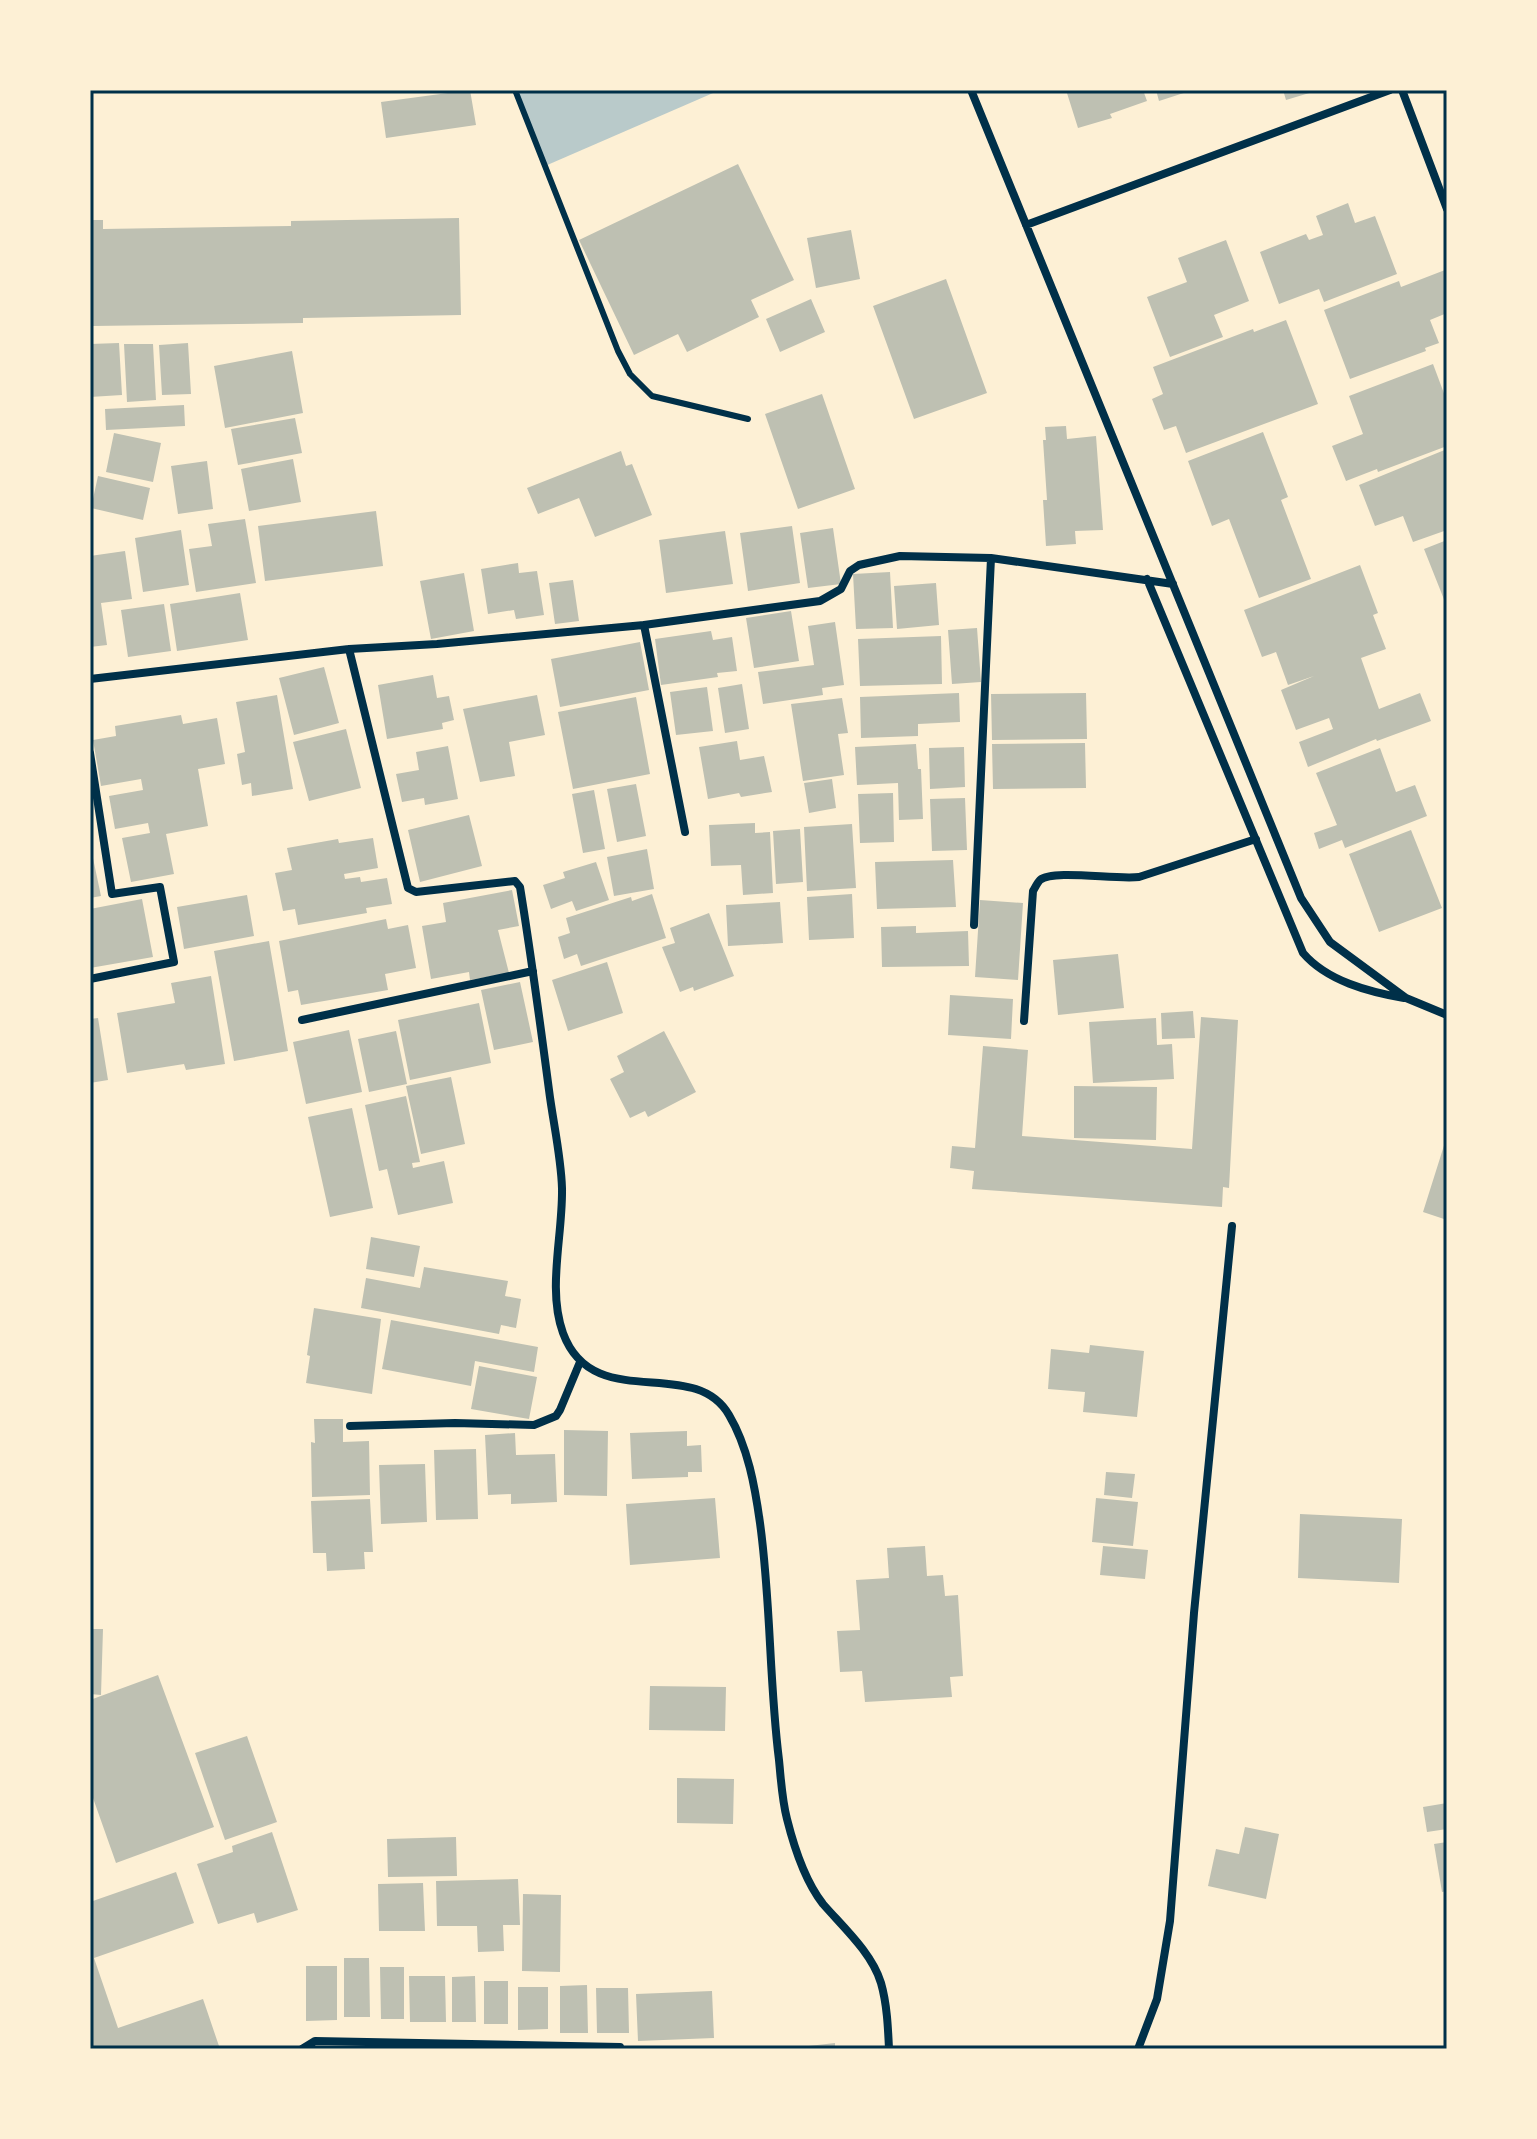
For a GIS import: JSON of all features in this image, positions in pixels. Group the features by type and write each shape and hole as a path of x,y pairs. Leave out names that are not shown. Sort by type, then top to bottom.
{"street":[{"path":"971,90 1301,898 1330,942 1406,998"},
{"path":"1026,225 1390,90"},
{"path":"1402,90 1447,209"},
{"path":"90,679 349,649 644,625 820,601 841,589 850,571 859,565 900,556 991,558 1173,584"},
{"path":"974,925 991,558"},
{"path":"1147,579 1303,953 1313,965 1362,988 1406,998 1447,1015"},
{"path":"644,625 685,832"},
{"path":"349,649 408,888 416,892 519,883 562,1187 557,1294 562,1331 576,1359 595,1373 622,1380 701,1389 718,1400 730,1415 747,1457 764,1556 771,1702 785,1814 797,1854 821,1902 851,1932 881,1981 889,2049"},
{"path":"90,753 112,894 160,887 174,962 90,979"},
{"path":"1024,1021 1033,891 1038,881 1050,875 1121,880 1139,877 1256,839"},
{"path":"302,1020 533,971"},
{"path":"1138,2049 1157,1999 1170,1921 1194,1613 1232,1226"},
{"path":"350,1426 455,1423 534,1425 556,1416 580,1362"},
{"path":"302,2049 315,2041 620,2047"}],"lane":[{"path":"515,90 618,351 630,374 652,396 748,419"}],"shaded area":[{"path":"515,90 720,90 545,166"}],"building":[{"path":"470,90 476,125 386,138 381,102"},
{"path":"1066,90 1143,90 1147,101 1110,114 1112,118 1078,128"},
{"path":"1156,90 1190,90 1190,91 1159,101"},
{"path":"1283,90 1316,90 1316,91 1286,100"},
{"path":"738,164 794,280 751,300 759,317 687,352 678,334 634,355 579,240"},
{"path":"1348,203 1355,223 1375,216 1397,274 1324,302 1319,289 1279,304 1260,252 1306,234 1309,240 1323,235 1316,216"},
{"path":"459,218 461,315 303,318 303,323 93,326 93,321 90,321 90,293 93,293 90,220 103,220 103,229 291,226 291,221"},
{"path":"851,230 860,279 816,288 807,238"},
{"path":"1226,240 1249,301 1214,315 1223,337 1170,357 1147,297 1187,282 1178,258"},
{"path":"1445,270 1447,313 1430,320 1439,343 1425,348 1426,351 1350,379 1324,310 1399,281 1401,287"},
{"path":"946,279 987,393 914,419 873,306"},
{"path":"811,299 825,332 780,352 766,319"},
{"path":"1286,320 1318,404 1186,453 1176,426 1164,430 1152,399 1163,394 1153,367 1253,329 1254,332"},
{"path":"119,343 122,395 90,397 90,344"},
{"path":"188,343 191,394 162,395 159,345"},
{"path":"124,344 153,344 156,400 127,402"},
{"path":"292,351 303,413 225,428 214,366"},
{"path":"1433,364 1447,395 1447,446 1346,481 1332,446 1363,434 1349,396"},
{"path":"822,394 855,489 798,509 765,414"},
{"path":"184,405 185,426 106,430 105,409"},
{"path":"295,418 302,453 238,465 231,429"},
{"path":"1066,426 1067,439 1096,436 1103,530 1075,531 1076,544 1046,546 1043,500 1047,500 1045,427"},
{"path":"1263,432 1288,497 1281,500 1311,579 1259,598 1229,519 1212,526 1188,461"},
{"path":"114,433 161,443 153,482 106,472"},
{"path":"1447,449 1447,530 1413,542 1403,516 1375,526 1359,485"},
{"path":"621,451 626,466 632,464 652,515 595,537 579,498 538,514 527,488"},
{"path":"293,459 301,502 249,511 241,469"},
{"path":"207,461 213,509 178,514 171,466"},
{"path":"98,476 150,488 143,520 91,508"},
{"path":"376,511 383,566 265,581 258,526"},
{"path":"245,519 256,583 196,592 189,549 212,546 208,524"},
{"path":"792,526 800,583 748,591 740,533"},
{"path":"833,528 841,584 808,588 800,533"},
{"path":"181,530 189,585 143,592 135,538"},
{"path":"725,531 733,584 666,593 659,540"},
{"path":"1447,540 1447,607 1424,549"},
{"path":"125,551 132,599 101,603 107,645 90,647 90,556"},
{"path":"518,563 519,573 537,571 544,615 516,619 514,610 488,614 481,569"},
{"path":"1360,565 1378,613 1373,615 1386,649 1361,658 1379,709 1420,693 1431,721 1376,739 1308,767 1299,742 1333,729 1329,718 1296,730 1281,690 1314,676 1288,685 1276,652 1262,657 1244,610"},
{"path":"890,572 893,628 856,629 853,574"},
{"path":"464,573 474,631 431,639 420,581"},
{"path":"573,580 579,621 555,624 549,583"},
{"path":"936,583 939,625 897,629 894,586"},
{"path":"240,593 248,640 177,651 170,604"},
{"path":"164,604 171,651 128,657 121,610"},
{"path":"791,611 799,661 754,668 746,618"},
{"path":"835,622 844,685 822,688 823,695 763,704 758,672 814,665 808,626"},
{"path":"977,628 981,682 952,684 948,630"},
{"path":"711,631 713,640 732,637 737,671 717,673 718,677 661,685 655,639"},
{"path":"941,636 942,684 860,686 858,639"},
{"path":"640,642 649,690 560,707 551,659"},
{"path":"324,667 339,723 294,735 279,678"},
{"path":"433,675 437,698 449,696 454,720 442,723 443,729 387,739 378,685"},
{"path":"742,684 749,729 725,733 718,688"},
{"path":"707,687 713,731 676,735 670,692"},
{"path":"959,693 960,722 918,724 918,736 861,738 860,697"},
{"path":"1086,693 1087,739 992,740 991,694"},
{"path":"277,695 293,789 252,796 251,783 242,785 237,754 245,752 236,702"},
{"path":"537,695 545,735 509,742 515,776 480,782 463,709"},
{"path":"636,697 650,774 573,789 558,712"},
{"path":"842,698 848,733 838,734 844,775 803,781 791,704"},
{"path":"181,715 183,724 217,718 225,764 198,769 208,826 166,834 174,874 131,882 122,838 150,833 148,823 115,829 109,796 143,790 141,779 101,786 93,740 116,736 115,726"},
{"path":"346,729 361,788 309,801 293,742"},
{"path":"737,741 740,760 764,756 772,792 741,797 739,793 708,799 699,747"},
{"path":"1085,743 1086,788 993,789 992,744"},
{"path":"916,744 918,769 921,769 923,819 899,820 898,783 857,785 855,747"},
{"path":"448,746 458,799 425,805 424,798 402,802 396,774 419,770 416,752"},
{"path":"964,747 965,787 930,789 929,748"},
{"path":"1380,748 1396,792 1415,785 1427,816 1345,848 1342,840 1319,849 1314,833 1337,825 1316,773"},
{"path":"832,779 836,808 809,813 804,783"},
{"path":"636,784 646,836 617,842 607,789"},
{"path":"594,790 605,849 583,853 572,794"},
{"path":"893,793 894,842 860,843 858,794"},
{"path":"965,798 967,850 932,851 930,799"},
{"path":"469,815 482,866 420,882 408,830"},
{"path":"755,823 755,833 770,832 773,893 743,895 741,865 711,866 709,825"},
{"path":"852,824 856,888 807,891 804,827"},
{"path":"800,829 803,882 776,884 773,831"},
{"path":"1411,830 1442,908 1379,932 1349,854"},
{"path":"373,838 378,868 344,874 345,879 360,877 361,882 387,878 392,904 366,908 367,913 298,925 295,909 283,911 275,873 292,870 287,848 338,839 339,843"},
{"path":"90,844 101,896 90,898"},
{"path":"647,849 654,889 614,896 607,857"},
{"path":"953,860 956,907 877,909 875,862"},
{"path":"596,862 609,900 576,911 572,901 551,909 543,885 565,878 563,872"},
{"path":"512,890 519,926 498,930 509,973 470,980 469,972 431,979 422,926 446,922 443,903"},
{"path":"652,894 666,938 581,966 577,954 564,959 558,937 570,933 566,918 631,897 632,901"},
{"path":"852,894 854,938 809,940 807,897"},
{"path":"247,895 254,936 184,949 177,907"},
{"path":"142,899 153,957 90,968 90,909"},
{"path":"980,900 1023,903 1018,980 975,977"},
{"path":"780,902 783,943 728,946 726,905"},
{"path":"709,913 734,976 694,991 693,987 680,992 662,947 675,943 670,928"},
{"path":"386,919 388,929 408,925 416,968 385,974 388,990 301,1005 298,990 288,992 279,941"},
{"path":"916,926 916,933 968,931 969,966 882,967 881,927"},
{"path":"269,941 288,1051 234,1061 214,951"},
{"path":"1118,954 1124,1008 1058,1015 1053,960"},
{"path":"607,962 623,1013 568,1031 552,980"},
{"path":"211,976 225,1064 186,1070 184,1064 127,1073 117,1013 175,1003 171,983"},
{"path":"520,982 533,1042 494,1050 481,990"},
{"path":"950,995 1013,999 1011,1039 948,1035"},
{"path":"479,1003 491,1063 410,1080 398,1020"},
{"path":"1193,1011 1195,1038 1162,1039 1161,1013"},
{"path":"1201,1017 1238,1020 1229,1188 1223,1187 1222,1207 972,1189 974,1171 950,1168 952,1146 975,1148 983,1046 1028,1050 1022,1136 1192,1149"},
{"path":"98,1018 108,1080 90,1083 90,1019"},
{"path":"1156,1018 1157,1045 1172,1044 1174,1079 1093,1083 1089,1022"},
{"path":"349,1030 362,1092 306,1104 293,1042"},
{"path":"396,1031 407,1084 369,1092 358,1039"},
{"path":"664,1031 696,1092 648,1117 645,1111 630,1118 610,1079 624,1072 617,1056"},
{"path":"451,1077 465,1144 421,1154 406,1086"},
{"path":"1074,1086 1157,1087 1156,1140 1074,1138"},
{"path":"406,1096 420,1162 412,1163 413,1168 444,1161 453,1203 398,1215 387,1169 379,1171 365,1105"},
{"path":"352,1108 373,1208 330,1217 308,1117"},
{"path":"1447,1136 1447,1220 1423,1212"},
{"path":"371,1237 420,1246 414,1277 366,1269"},
{"path":"424,1267 508,1281 505,1296 521,1299 516,1328 501,1325 499,1334 361,1308 366,1278 420,1288"},
{"path":"314,1308 381,1319 372,1394 306,1383"},
{"path":"391,1320 538,1347 534,1372 475,1361 471,1386 382,1369"},
{"path":"1090,1345 1144,1351 1137,1417 1083,1412 1085,1392 1048,1389 1051,1349 1089,1353"},
{"path":"479,1366 537,1377 529,1419 471,1409"},
{"path":"314,1419 343,1419 343,1442 369,1441 370,1495 312,1497 311,1442 315,1443"},
{"path":"564,1430 608,1431 607,1496 564,1495"},
{"path":"687,1431 687,1446 701,1445 702,1472 688,1472 688,1477 632,1479 630,1433"},
{"path":"515,1433 516,1455 555,1454 557,1502 511,1504 511,1494 488,1495 485,1435"},
{"path":"476,1449 478,1519 436,1520 434,1450"},
{"path":"425,1464 427,1522 381,1524 379,1465"},
{"path":"1106,1472 1135,1474 1132,1498 1104,1495"},
{"path":"715,1498 720,1558 630,1565 626,1504"},
{"path":"1096,1498 1138,1502 1133,1546 1092,1542"},
{"path":"370,1499 373,1552 364,1552 365,1569 327,1571 326,1553 313,1553 311,1501"},
{"path":"1300,1514 1402,1519 1399,1583 1298,1578"},
{"path":"925,1546 927,1576 943,1575 945,1596 958,1595 963,1676 950,1677 952,1697 865,1702 862,1671 840,1672 837,1631 860,1630 856,1580 889,1578 887,1548"},
{"path":"1103,1546 1148,1550 1145,1579 1100,1575"},
{"path":"90,1629 103,1629 101,1695 90,1694"},
{"path":"158,1675 214,1827 116,1863 93,1798 90,1799 90,1700"},
{"path":"650,1686 726,1687 725,1731 649,1730"},
{"path":"247,1736 277,1822 225,1840 195,1753"},
{"path":"677,1778 734,1779 733,1824 677,1823"},
{"path":"1447,1803 1447,1829 1427,1832 1423,1807"},
{"path":"1245,1827 1279,1834 1266,1899 1208,1886 1216,1849 1239,1854"},
{"path":"272,1832 298,1910 257,1923 254,1913 218,1924 197,1864 233,1852 232,1846"},
{"path":"456,1837 457,1876 388,1877 387,1839"},
{"path":"1447,1842 1447,1891 1442,1892 1434,1844"},
{"path":"176,1872 194,1923 94,1958 118,2028 203,1999 220,2049 90,2049 90,1902"},
{"path":"518,1879 520,1925 503,1925 504,1951 478,1952 477,1926 437,1926 436,1881"},
{"path":"423,1883 425,1931 379,1931 378,1884"},
{"path":"523,1894 561,1895 560,1972 522,1971"},
{"path":"344,1958 369,1958 370,2017 344,2017"},
{"path":"306,1966 337,1966 337,2020 306,2021"},
{"path":"380,1967 404,1967 404,2019 381,2019"},
{"path":"409,1976 445,1976 446,2022 410,2022"},
{"path":"475,1976 476,2022 452,2022 452,1977"},
{"path":"484,1981 508,1981 508,2024 484,2024"},
{"path":"587,1985 588,2033 560,2033 560,1986"},
{"path":"518,1987 548,1987 548,2029 518,2030"},
{"path":"596,1988 628,1988 629,2033 597,2033"},
{"path":"712,1991 714,2038 638,2041 636,1994"},
{"path":"835,2043 835,2049 800,2049 800,2047"}]}
